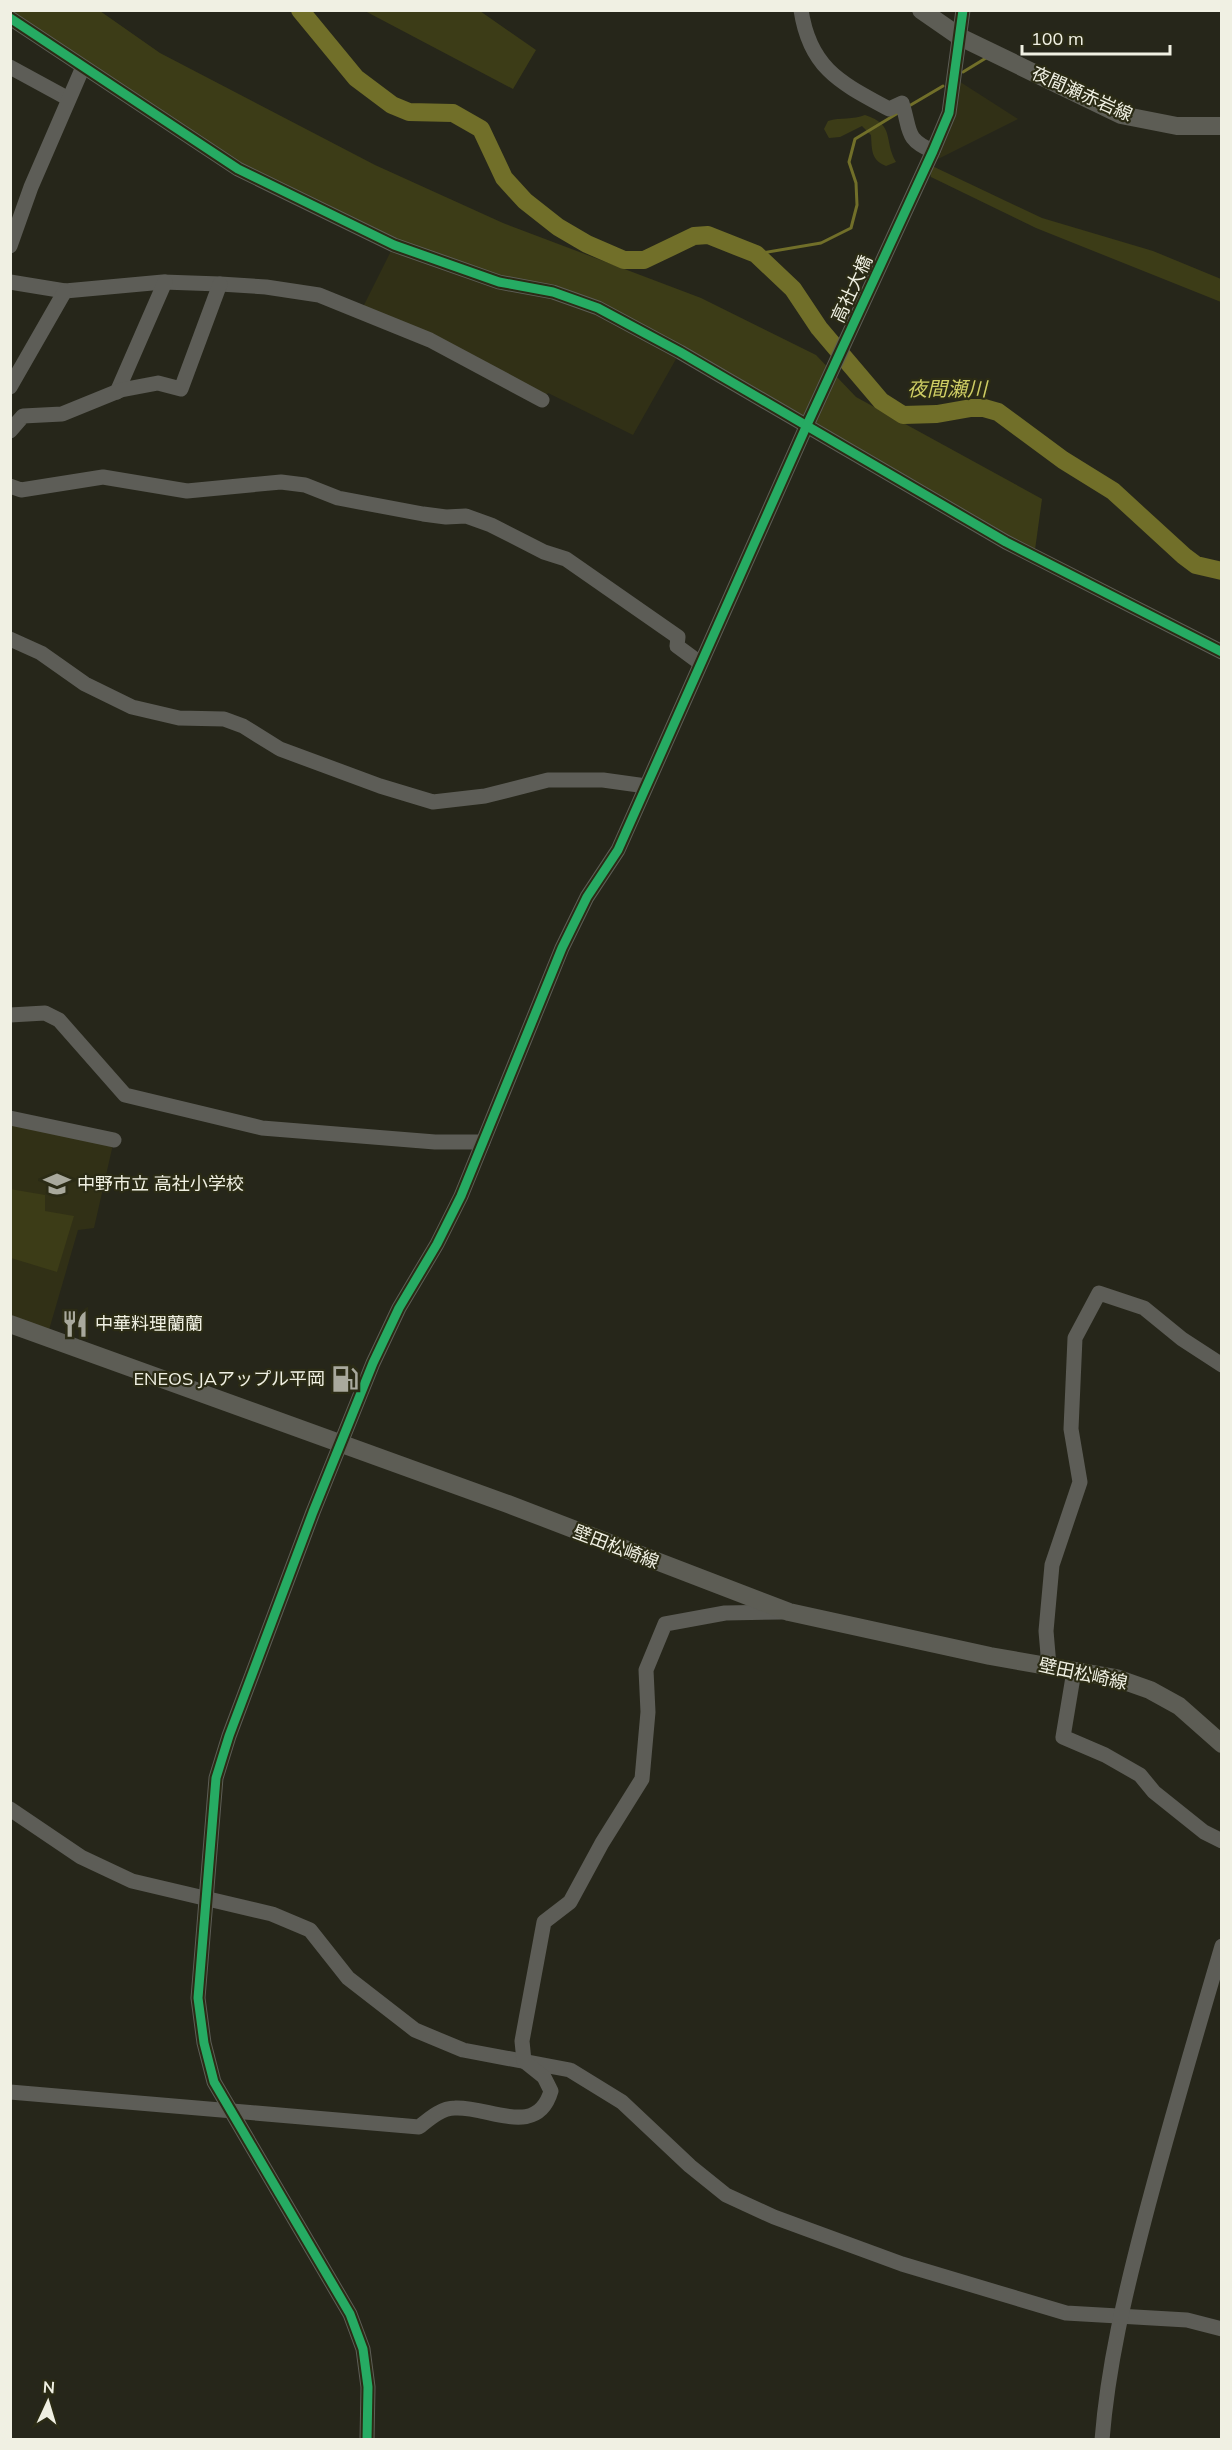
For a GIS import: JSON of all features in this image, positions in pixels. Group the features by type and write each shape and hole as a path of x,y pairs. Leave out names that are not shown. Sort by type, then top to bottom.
{"main road":[{"name":"夜間瀬赤岩線","path":"921,10 960,37 1122,115 1177,126 1221,126"},
{"name":"壁田松崎線","path":"10,1324 340,1443 789,1612 990,1656 1116,1678 1150,1690 1179,1706 1221,1744"}],"street":[{"path":"801,10 814,57 835,76 889,109 904,109 910,136 930,158"},
{"name":"高社大橋","path":"367,2439 368,2387 363,2349 350,2314 214,2082 202,2032 198,1998 216,1778 229,1736 340,1443 399,1308 441,1235 483,1142 562,948 587,897 618,850 806,427 930,158 949,113 963,10"},
{"path":"10,18 238,169 322,212 394,245 499,282 553,292 598,308 680,352 1006,542 1221,652"},
{"path":"10,67 67,98"},
{"path":"10,246 67,98 82,67"},
{"path":"10,282 65,291 165,282 220,284 266,287 319,296 430,340 542,400"},
{"path":"117,392 165,282"},
{"path":"10,431 23,416 62,414 117,392 158,383 181,389 220,284"},
{"path":"10,387 65,291"},
{"path":"10,486 21,490 103,477 187,490 282,482 305,485 338,498 401,510 446,517 466,516 491,525 511,537 566,559 583,569 678,637 678,646 700,663"},
{"path":"10,639 41,653 85,684 132,707 178,718 224,719 243,726 280,749 380,786 433,802 485,796 548,780 603,780 646,786"},
{"path":"10,1015 45,1013 59,1020 125,1095 262,1128 435,1142 483,1142"},
{"path":"10,1118 114,1140"},
{"path":"1049,1666 1046,1631 1052,1565 1080,1482 1071,1429 1075,1338 1094,1301 1099,1293 1144,1308 1182,1339 1221,1365"},
{"path":"10,2092 34,2092 80,2100 231,2109 419,2127 438,2112 454,2108 512,2116 533,2116 547,2106 552,2091 544,2077 524,2061 522,2041 544,1922 570,1902 602,1843 642,1779 648,1712 646,1670 665,1624 725,1613 789,1612"},
{"path":"1074,1671 1063,1737 1105,1755 1140,1775 1154,1792 1204,1832 1221,1841"},
{"path":"10,1809 81,1857 132,1881 272,1914 310,1930 348,1978 415,2030 463,2050 570,2070 622,2102 690,2166 726,2195 774,2217 966,2285 1066,2313 1186,2320 1221,2329"},
{"path":"1102,2439 1107,2382 1120,2317 1165,2138 1221,1946"}],"shaded area":[{"path":"11,10 100,11 160,53 375,165 503,223 701,298 816,355 856,397 1042,499 1034,557 598,308 394,245 238,169 11,14"},
{"path":"365,11 480,11 536,50 513,89"},
{"path":"954,78 1018,119 928,164"},
{"path":"865,115 875,119 885,128 896,162 886,166 877,161 873,154 871,135 862,126 840,137 829,138 824,129 828,121"},
{"path":"928,164 1042,218 1153,251 1221,279 1221,302 1036,228 931,177"},
{"path":"394,245 553,292 680,352 633,435 548,393 542,400 361,311"},
{"name":"中野市立 高社小学校","path":"10,1118 114,1140 94,1228 78,1230 47,1337 11,1324"},
{"path":"10,1189 45,1195 45,1211 74,1216 57,1272 11,1258"}],"waterway":[{"name":"夜間瀬川","path":"300,10 356,78 392,105 409,112 453,113 481,129 504,178 525,201 558,227 587,244 624,260 644,260 694,236 708,235 756,254 793,289 819,328 881,401 903,415 937,414 971,408 984,408 998,412 1063,460 1113,491 1196,565 1222,571"},
{"path":"963,72 986,58"},
{"path":"909,106 943,86"},
{"path":"756,254 821,243 851,228 857,205 856,183 849,162 855,139 898,113"}],"cycle path":[{"path":"367,2440 368,2387 363,2349 350,2314 214,2082 204,2043 198,1998 216,1778 229,1736 313,1512 373,1363 399,1308 437,1244 461,1196 562,948 587,897 618,850 806,427 933,151 949,113 963,10"},
{"path":"10,18 238,169 394,245 499,282 553,292 598,308 680,352 1006,542 1222,652"}],"place":[{"name":"中野市立 高社小学校","path":"57,1184"},
{"name":"中華料理蘭蘭","path":"75,1324"},
{"name":"ENEOS JAアップル平岡","path":"345,1379"}]}
